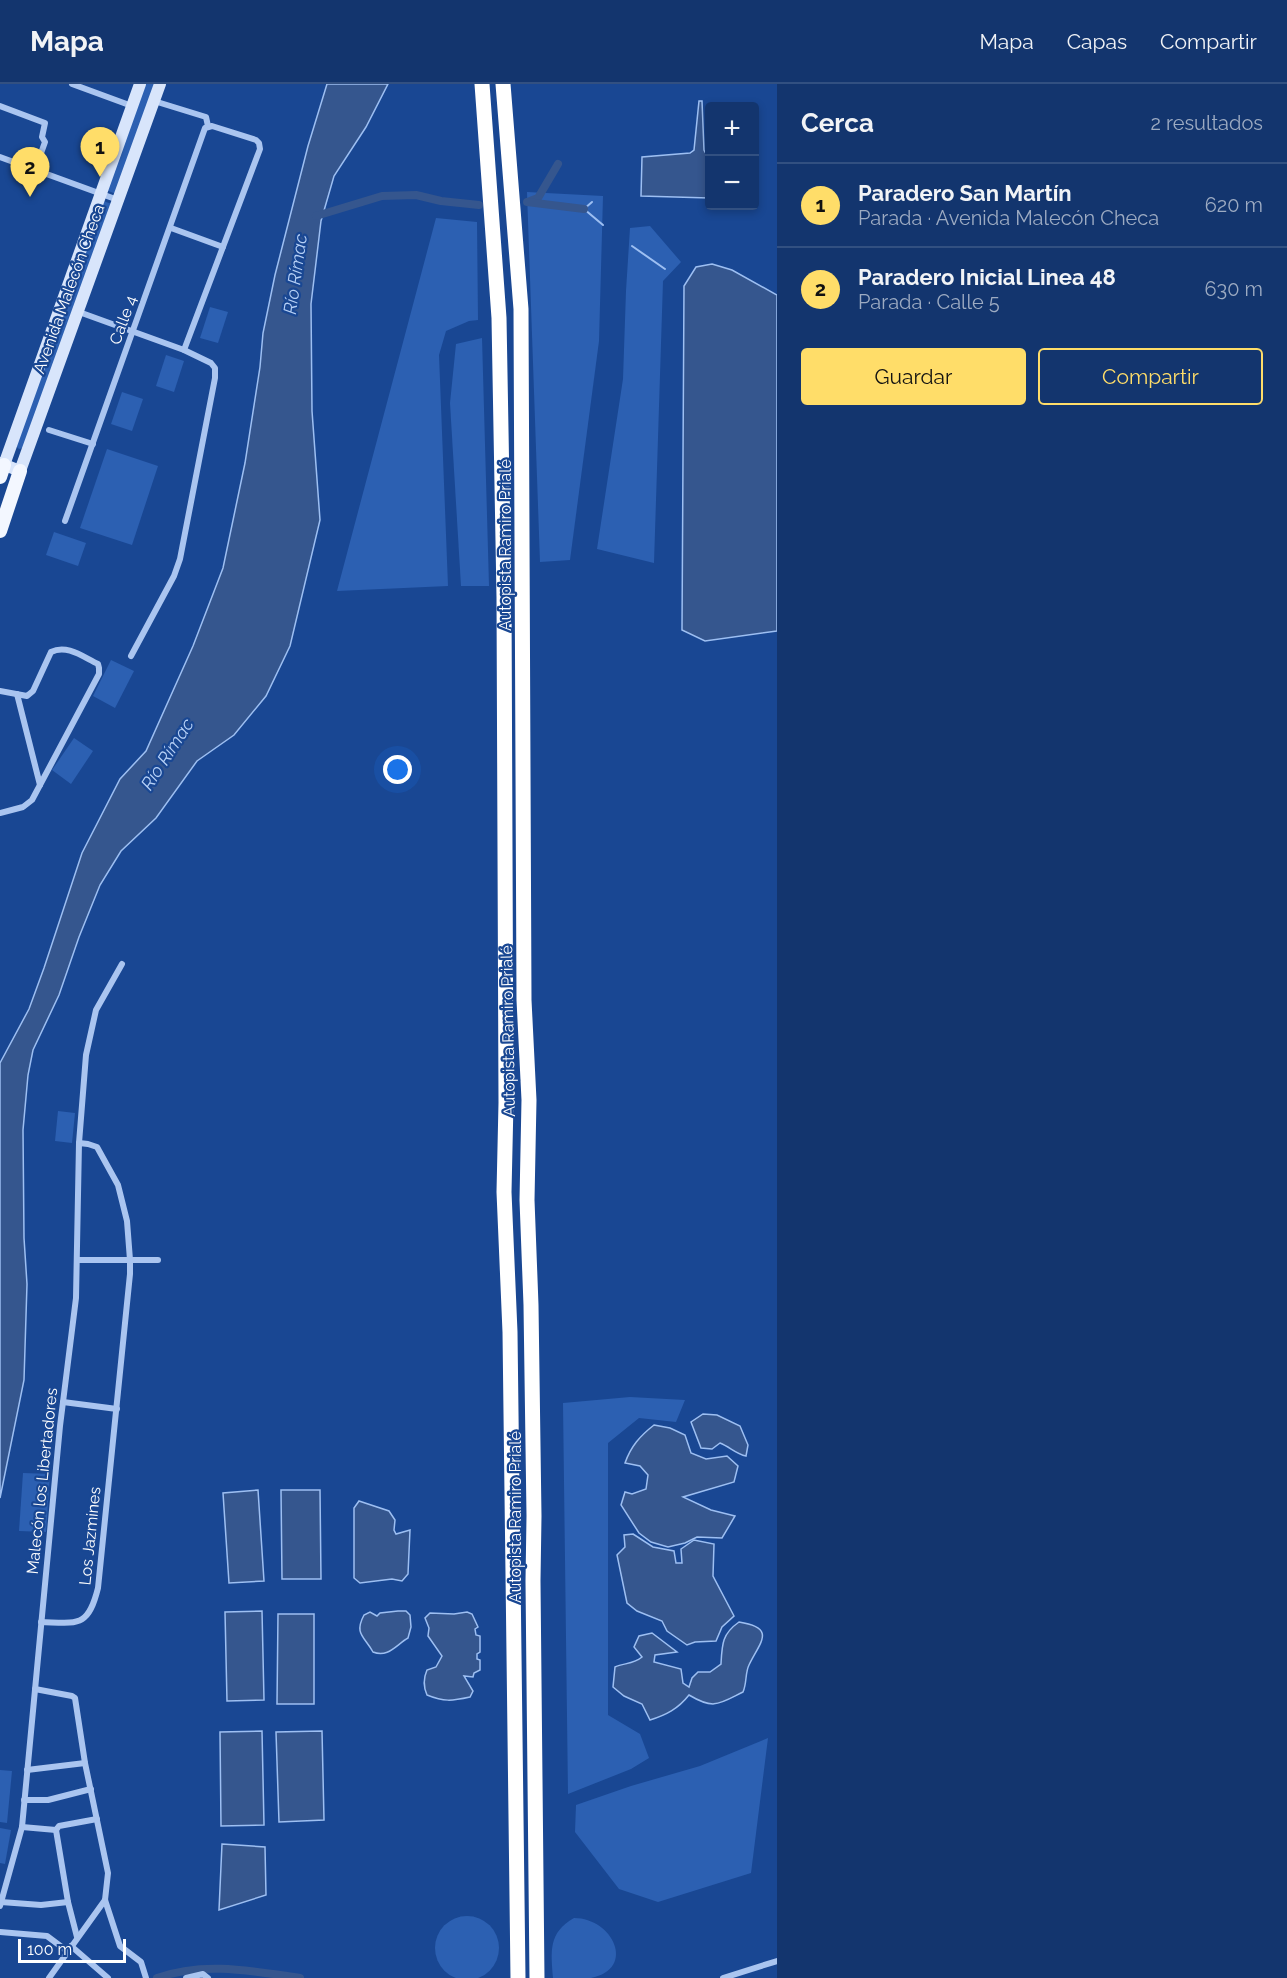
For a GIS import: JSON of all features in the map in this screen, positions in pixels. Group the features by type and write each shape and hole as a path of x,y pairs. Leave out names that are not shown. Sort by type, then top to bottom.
{"highway":[{"name":"Autopista Ramiro Prialé","path":"482,84 500,330 504,608 506,1079 504,1192 510,1332 518,1978"},
{"name":"Autopista Ramiro Prialé","path":"503,84 521,309 524,1000 529,1100 527,1200 534,1516 537,1978"}],"main road":[{"name":"Avenida Malecón Checa","path":"3,461 140,84"},
{"name":"Avenida Malecón Checa","path":"23,464 160,84"},
{"path":"0,531 23,464 3,461"}],"street":[{"path":"72,84 132,106"},
{"path":"154,101 206,117 207,127 256,140 260,149 184,350"},
{"path":"0,106 45,123 42,137 45,142 35,170"},
{"name":"Calle 4","path":"65,521 207,127"},
{"path":"0,157 118,200"},
{"path":"171,228 223,247"},
{"path":"79,312 184,350 211,363 215,368 215,378 180,559 174,576 131,656"},
{"path":"49,430 93,444"},
{"path":"0,691 27,696 33,692 51,652 58,648 67,649 98,664 99,674 40,785 27,804 0,813"},
{"path":"17,694 40,785"},
{"name":"Malecón los Libertadores","path":"0,1904 22,1827 63,1402 76,1298 79,1143 86,1055 96,1010 122,964"},
{"path":"63,1402 117,1409 130,1274 127,1221 118,1185 97,1147 79,1143"},
{"path":"76,1260 158,1260"},
{"name":"Los Jazmines","path":"41,1622 78,1622 88,1615 95,1601 117,1409"},
{"path":"35,1689 75,1698 85,1763 108,1873 105,1900 120,1946 141,1962 145,1977"},
{"path":"27,1770 85,1763"},
{"path":"24,1800 48,1800 91,1790"},
{"path":"56,1830 59,1826 97,1819"},
{"path":"22,1827 56,1830"},
{"path":"56,1830 68,1902 77,1937"},
{"path":"49,1978 105,1900"},
{"path":"0,1904 41,1905 68,1902"},
{"path":"0,1932 47,1936 69,1948 108,1978"},
{"path":"723,1978 776,1961 777,1970"},
{"path":"186,1978 202,1974 208,1978"}],"shaded area":[{"path":"143,84 155,84 116,194 106,190"},
{"path":"527,192 603,196 599,341 570,560 540,562"},
{"path":"103,201 112,204 23,448 19,449 16,446"},
{"path":"436,218 477,222 478,320 469,321 446,331 439,355 448,586 337,591"},
{"path":"650,226 681,262 663,281 654,563 597,549 623,379 630,228"},
{"path":"210,307 228,312 218,343 200,338"},
{"path":"482,338 489,586 461,586 450,403 456,344"},
{"path":"166,355 184,361 174,392 156,386"},
{"path":"122,392 143,399 132,431 111,424"},
{"path":"107,449 158,466 132,545 80,528"},
{"path":"54,532 86,543 78,566 46,555"},
{"path":"111,660 134,671 115,708 93,696"},
{"path":"74,738 93,751 71,784 52,770"},
{"path":"58,1111 75,1113 72,1143 55,1141"},
{"path":"630,1397 685,1400 676,1422 639,1418 608,1443 608,1715 640,1734 649,1758 631,1769 568,1794 563,1403"},
{"path":"23,1473 50,1474 46,1532 19,1531"},
{"path":"768,1738 751,1873 658,1902 619,1889 575,1832 576,1805 700,1766"},
{"path":"0,1770 12,1771 7,1823 0,1822"},
{"path":"0,1828 11,1830 5,1864 0,1863"},
{"path":"467,1916 485,1921 490,1925 494,1930 499,1948 494,1966 490,1971 485,1975 467,1980 449,1975 444,1971 440,1966 435,1948 440,1930 444,1925 449,1921"},
{"path":"574,1918 588,1920 600,1926 609,1935 616,1955 613,1965 605,1973 591,1978 553,1978 552,1951 555,1936"}],"water":[{"name":"Río Rímac","path":"327,84 388,84 366,127 334,176 321,221 311,304 312,411 320,520 290,646 266,696 234,735 197,761 156,818 121,851 100,885 59,995 33,1050 28,1075 23,1130 24,1238 27,1284 24,1380 0,1498 0,1063 29,1009 82,853 120,779 146,751 193,646 223,568 245,463 263,333 275,275 308,146"},
{"path":"699,101 702,101 705,198 641,196 642,157 690,153 694,150"},
{"path":"712,264 732,270 777,295 777,631 705,641 682,630 684,286 696,267"},
{"path":"703,1414 717,1415 740,1426 748,1445 746,1456 720,1443 712,1449 701,1448 691,1422"},
{"path":"654,1425 670,1428 685,1435 691,1453 706,1459 727,1456 738,1466 734,1482 683,1497 711,1510 735,1516 722,1538 697,1537 668,1547 651,1542 639,1533 621,1505 625,1492 632,1494 646,1489 648,1475 640,1466 625,1463 636,1442"},
{"path":"258,1490 264,1581 229,1583 223,1493"},
{"path":"281,1490 320,1490 321,1579 282,1579"},
{"path":"359,1501 389,1511 395,1520 396,1534 410,1530 408,1574 402,1581 392,1579 360,1583 354,1578 354,1508"},
{"path":"633,1534 653,1547 674,1551 676,1563 682,1563 681,1549 694,1540 714,1544 713,1576 734,1616 722,1627 716,1641 695,1642 687,1645 667,1631 662,1621 637,1611 627,1603 617,1555 625,1547 624,1535"},
{"path":"262,1611 264,1700 227,1701 225,1612"},
{"path":"406,1611 410,1615 411,1627 408,1638 388,1652 373,1652 360,1631 364,1615 370,1612 377,1616 380,1613"},
{"path":"467,1612 472,1614 478,1627 475,1629 476,1635 480,1636 480,1652 477,1654 477,1659 480,1660 480,1670 474,1673 473,1677 464,1676 473,1691 470,1697 453,1700 443,1700 427,1695 424,1682 427,1670 436,1667 442,1656 428,1636 429,1628 425,1618 430,1613"},
{"path":"278,1614 314,1614 314,1704 277,1704"},
{"path":"739,1622 758,1628 762,1632 762,1637 748,1668 743,1692 728,1700 711,1704 689,1695 671,1711 650,1720 642,1704 624,1696 613,1687 615,1667 642,1657 634,1647 639,1636 652,1633 677,1652 655,1655 654,1662 681,1669 683,1683 689,1687 692,1678 698,1672 710,1672 721,1664 726,1635"},
{"path":"262,1731 264,1825 221,1826 220,1732"},
{"path":"322,1731 324,1820 279,1822 276,1732"},
{"path":"222,1844 265,1847 266,1895 219,1910"}],"waterway":[{"path":"530,201 538,198 558,164"},
{"path":"316,216 382,196 416,195 441,201 479,205"},
{"path":"527,202 584,209"},
{"path":"592,202 584,209 603,225"},
{"path":"632,246 665,269"},
{"path":"157,1978 192,1970 210,1969 246,1970 300,1978"}],"place":[{"name":"Paradero San Martín","path":"100,177"},
{"name":"Paradero Inicial Linea 48","path":"30,197"}]}
